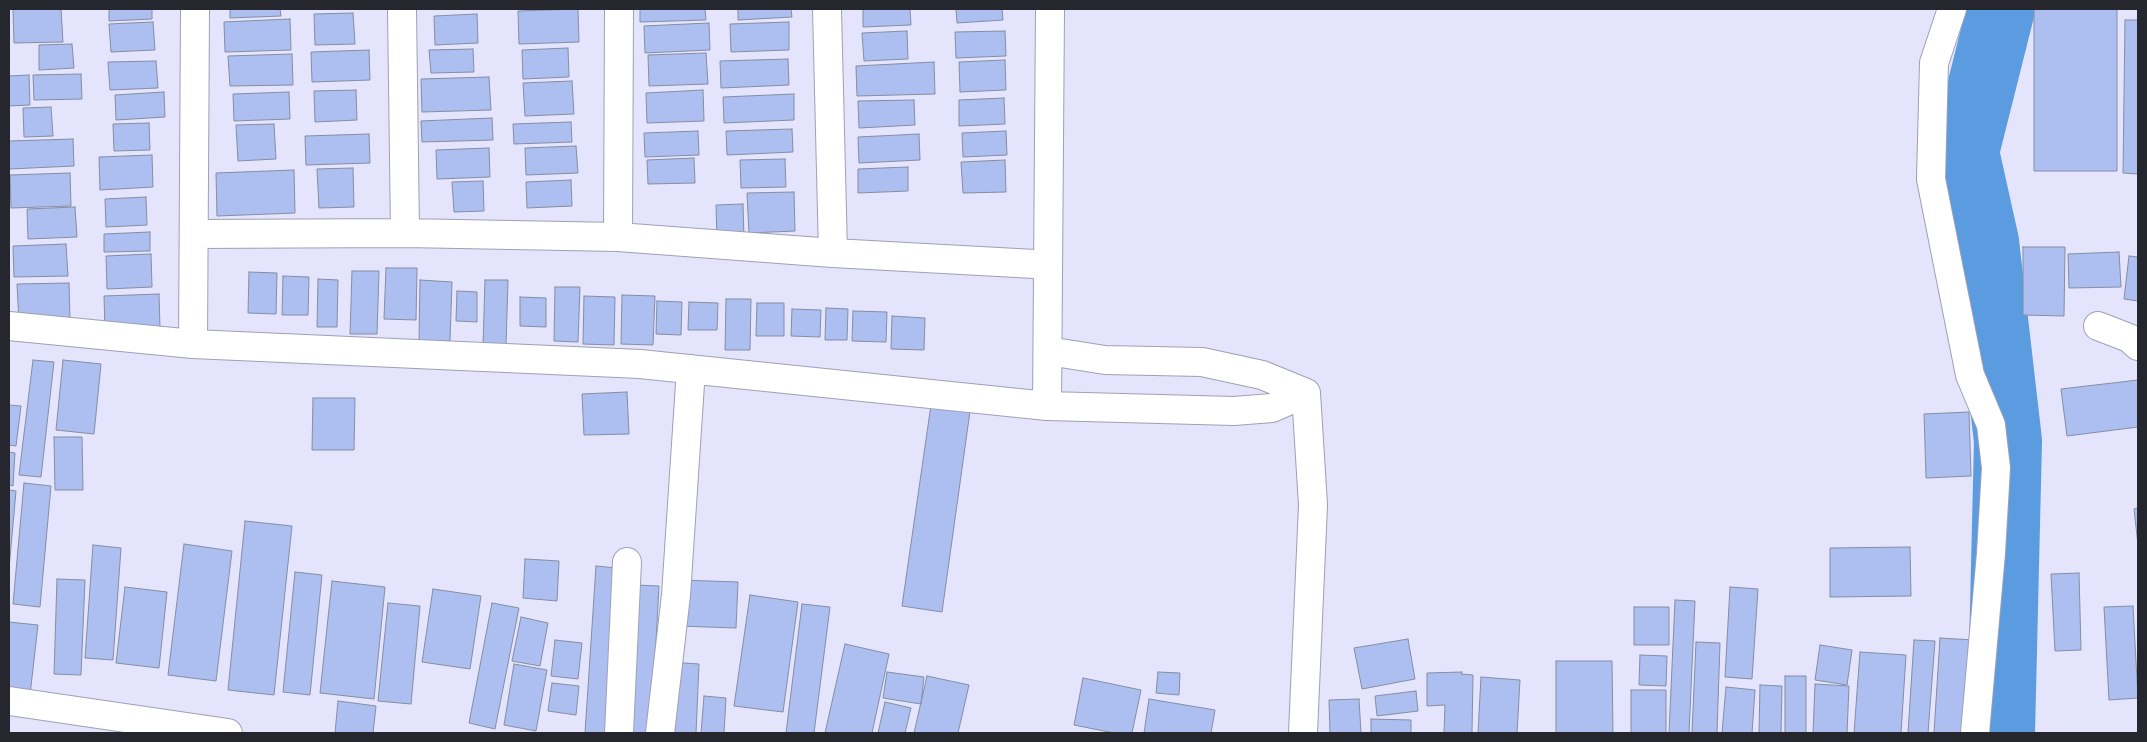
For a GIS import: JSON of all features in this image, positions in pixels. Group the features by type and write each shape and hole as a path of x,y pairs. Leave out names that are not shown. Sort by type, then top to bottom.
{"street":[{"path":"192,344 195,9"},
{"path":"402,9 405,233"},
{"path":"618,237 619,9"},
{"path":"827,9 834,253"},
{"path":"1047,406 1050,9"},
{"path":"1952,9 1934,63 1931,179 1970,375 1991,425 1996,468 1991,553 1975,733"},
{"path":"194,234 405,233 618,237 834,253 1035,264 1048,267"},
{"path":"9,326 192,344 630,363 1047,406 1234,411 1272,408 1306,393"},
{"path":"2098,326 2129,338 2138,346"},
{"path":"1048,351 1105,360 1202,362 1262,376 1306,393"},
{"path":"660,733 676,595 691,369"},
{"path":"1303,733 1313,505 1306,393"},
{"path":"619,733 627,562"},
{"path":"9,701 103,724 228,733"}],"building":[{"path":"13,9 61,9 63,42 14,43"},
{"path":"109,9 152,9 152,19 109,21"},
{"path":"230,9 280,9 281,16 230,18"},
{"path":"578,9 579,42 519,44 518,11"},
{"path":"640,9 705,9 706,20 640,22"},
{"path":"738,9 791,9 792,17 738,20"},
{"path":"863,9 910,9 911,25 863,27"},
{"path":"956,9 1002,9 1003,20 957,23"},
{"path":"2034,9 2117,9 2117,171 2034,171"},
{"path":"353,13 355,44 315,45 314,14"},
{"path":"477,14 478,43 435,45 434,16"},
{"path":"290,19 291,50 225,52 224,22"},
{"path":"2125,20 2138,20 2138,174 2123,173"},
{"path":"153,22 155,50 111,52 109,24"},
{"path":"789,22 789,50 731,52 730,24"},
{"path":"709,23 710,50 645,53 644,26"},
{"path":"907,31 908,59 864,61 862,33"},
{"path":"1005,31 1006,56 956,58 955,32"},
{"path":"72,44 74,68 39,70 39,45"},
{"path":"568,48 569,77 523,79 522,50"},
{"path":"473,49 474,72 431,73 429,50"},
{"path":"369,50 370,80 312,82 311,52"},
{"path":"706,53 708,84 649,86 648,55"},
{"path":"292,54 293,85 230,86 228,56"},
{"path":"788,59 789,85 721,88 720,61"},
{"path":"1005,60 1006,90 960,92 959,62"},
{"path":"156,61 158,88 110,90 108,62"},
{"path":"934,62 935,94 857,96 856,66"},
{"path":"81,74 82,99 34,100 33,75"},
{"path":"29,75 30,105 9,106 9,76"},
{"path":"489,77 491,110 422,112 421,79"},
{"path":"572,81 574,114 525,116 523,83"},
{"path":"356,90 357,120 315,122 314,91"},
{"path":"703,90 704,121 647,123 646,93"},
{"path":"164,92 165,117 116,120 115,95"},
{"path":"289,92 290,119 234,121 233,94"},
{"path":"794,94 794,120 724,123 723,97"},
{"path":"1004,98 1005,124 959,126 959,100"},
{"path":"914,100 915,125 859,128 858,101"},
{"path":"51,107 53,136 24,137 23,108"},
{"path":"492,118 493,140 422,142 421,121"},
{"path":"571,122 572,142 514,144 513,124"},
{"path":"149,123 150,150 114,151 113,124"},
{"path":"274,124 276,159 238,161 236,125"},
{"path":"792,129 793,152 727,155 726,131"},
{"path":"698,131 699,155 645,157 644,133"},
{"path":"1006,131 1007,155 963,157 962,133"},
{"path":"369,134 370,163 306,165 305,136"},
{"path":"919,134 920,160 859,163 858,137"},
{"path":"73,139 74,166 9,169 9,141"},
{"path":"576,146 578,173 526,175 525,148"},
{"path":"489,148 490,177 437,179 436,150"},
{"path":"152,155 153,187 100,190 99,157"},
{"path":"694,158 695,183 648,184 647,160"},
{"path":"785,159 786,187 741,188 740,160"},
{"path":"1005,160 1006,192 963,193 961,162"},
{"path":"908,167 908,191 858,193 858,169"},
{"path":"353,168 354,207 319,208 317,169"},
{"path":"294,170 295,213 217,216 216,173"},
{"path":"70,173 71,206 11,208 10,175"},
{"path":"571,180 572,206 527,208 526,182"},
{"path":"483,181 484,211 454,212 452,182"},
{"path":"794,192 795,231 749,233 747,193"},
{"path":"146,197 147,225 106,227 105,199"},
{"path":"743,204 744,239 717,240 716,205"},
{"path":"75,207 77,237 28,239 27,209"},
{"path":"150,232 150,251 104,252 104,234"},
{"path":"66,244 68,276 14,277 13,246"},
{"path":"2023,247 2065,247 2064,316 2023,315"},
{"path":"2119,252 2121,287 2069,288 2068,254"},
{"path":"151,254 152,287 107,289 106,256"},
{"path":"2129,256 2138,257 2138,301 2124,299"},
{"path":"386,268 417,268 416,320 384,319"},
{"path":"352,271 379,271 377,334 350,334"},
{"path":"249,272 277,273 276,314 248,313"},
{"path":"283,276 309,277 308,315 282,315"},
{"path":"318,279 338,280 337,327 317,327"},
{"path":"420,280 452,282 450,341 419,341"},
{"path":"485,280 508,280 506,346 483,346"},
{"path":"69,283 70,320 19,322 17,284"},
{"path":"555,287 580,287 578,342 554,341"},
{"path":"457,291 477,292 477,322 456,321"},
{"path":"159,294 160,328 105,330 104,296"},
{"path":"622,295 655,296 653,345 621,344"},
{"path":"584,296 615,297 614,345 583,344"},
{"path":"520,297 546,298 546,327 520,326"},
{"path":"726,299 751,299 750,350 725,350"},
{"path":"657,301 682,302 681,335 656,334"},
{"path":"689,302 718,303 717,330 688,330"},
{"path":"757,303 784,303 784,336 756,336"},
{"path":"826,308 848,309 847,340 825,340"},
{"path":"792,309 821,310 820,337 791,336"},
{"path":"853,311 887,312 886,342 852,341"},
{"path":"892,316 925,318 924,350 891,349"},
{"path":"33,360 54,362 41,477 19,475"},
{"path":"63,360 101,364 94,434 56,430"},
{"path":"2138,380 2138,427 2067,436 2061,389"},
{"path":"627,392 629,434 584,435 582,394"},
{"path":"313,398 355,398 354,450 312,450"},
{"path":"932,398 971,404 942,612 902,606"},
{"path":"9,405 21,406 16,446 9,445"},
{"path":"1969,412 1971,476 1926,478 1924,414"},
{"path":"54,437 82,437 83,490 55,490"},
{"path":"9,452 15,453 13,486 9,485"},
{"path":"24,483 51,486 40,607 13,604"},
{"path":"9,490 16,491 9,569"},
{"path":"2138,508 2138,545 2134,509"},
{"path":"245,521 292,526 274,695 228,690"},
{"path":"184,544 232,551 216,681 168,675"},
{"path":"93,545 121,548 113,660 85,658"},
{"path":"1910,547 1911,596 1830,597 1830,548"},
{"path":"525,559 559,561 557,601 523,598"},
{"path":"596,566 617,568 607,733 585,733"},
{"path":"295,572 322,575 310,695 283,692"},
{"path":"2079,573 2081,650 2055,651 2051,574"},
{"path":"57,579 85,580 81,675 54,674"},
{"path":"681,580 738,582 736,628 679,626"},
{"path":"332,581 385,587 374,699 320,693"},
{"path":"636,585 659,586 651,733 628,733"},
{"path":"125,587 167,592 159,668 116,663"},
{"path":"1730,587 1758,589 1752,679 1725,677"},
{"path":"433,589 481,596 470,669 422,662"},
{"path":"750,595 798,602 783,712 734,706"},
{"path":"1675,600 1695,601 1689,733 1669,733"},
{"path":"388,603 420,606 411,704 378,701"},
{"path":"492,603 519,608 495,729 469,723"},
{"path":"802,604 830,607 814,733 786,733"},
{"path":"2133,606 2138,698 2109,700 2104,607"},
{"path":"1634,607 1669,607 1669,645 1634,645"},
{"path":"521,617 548,623 540,666 512,661"},
{"path":"9,622 38,625 30,695 9,693"},
{"path":"1940,638 1974,640 1968,733 1934,733"},
{"path":"1408,639 1415,679 1362,689 1354,648"},
{"path":"555,640 582,643 578,679 551,676"},
{"path":"1914,640 1935,641 1928,733 1908,733"},
{"path":"1696,642 1720,643 1717,733 1692,733"},
{"path":"845,644 889,654 872,733 825,733"},
{"path":"1820,645 1852,650 1847,685 1815,680"},
{"path":"1860,652 1906,655 1901,733 1854,733"},
{"path":"1640,655 1667,656 1666,686 1639,685"},
{"path":"1556,661 1612,661 1613,733 1556,733"},
{"path":"669,662 699,664 696,733 666,733"},
{"path":"514,664 547,670 536,731 504,725"},
{"path":"887,672 924,677 921,704 883,698"},
{"path":"1158,672 1180,673 1179,695 1156,693"},
{"path":"1462,672 1461,674 1473,675 1472,733 1444,733 1445,705 1427,706 1427,673"},
{"path":"927,676 969,685 958,733 914,733"},
{"path":"1785,676 1806,676 1806,733 1785,733"},
{"path":"1481,677 1520,680 1517,733 1478,733"},
{"path":"1083,678 1141,690 1132,733 1114,733 1074,725"},
{"path":"552,683 579,686 576,715 548,711"},
{"path":"1815,684 1849,686 1847,733 1813,733"},
{"path":"1760,685 1782,686 1781,733 1759,733"},
{"path":"1726,687 1755,690 1752,733 1722,733"},
{"path":"1631,690 1666,690 1666,733 1631,733"},
{"path":"1416,691 1418,711 1377,716 1375,696"},
{"path":"704,696 726,698 724,733 701,733"},
{"path":"1149,699 1215,710 1211,733 1144,733"},
{"path":"1359,699 1361,733 1330,733 1329,700"},
{"path":"338,701 376,706 373,733 335,733"},
{"path":"885,702 911,708 905,733 878,733"},
{"path":"1371,719 1411,720 1411,733 1371,733"}],"waterway":[{"path":"2001,9 1965,152 1985,242 2008,441 2001,733"}]}
